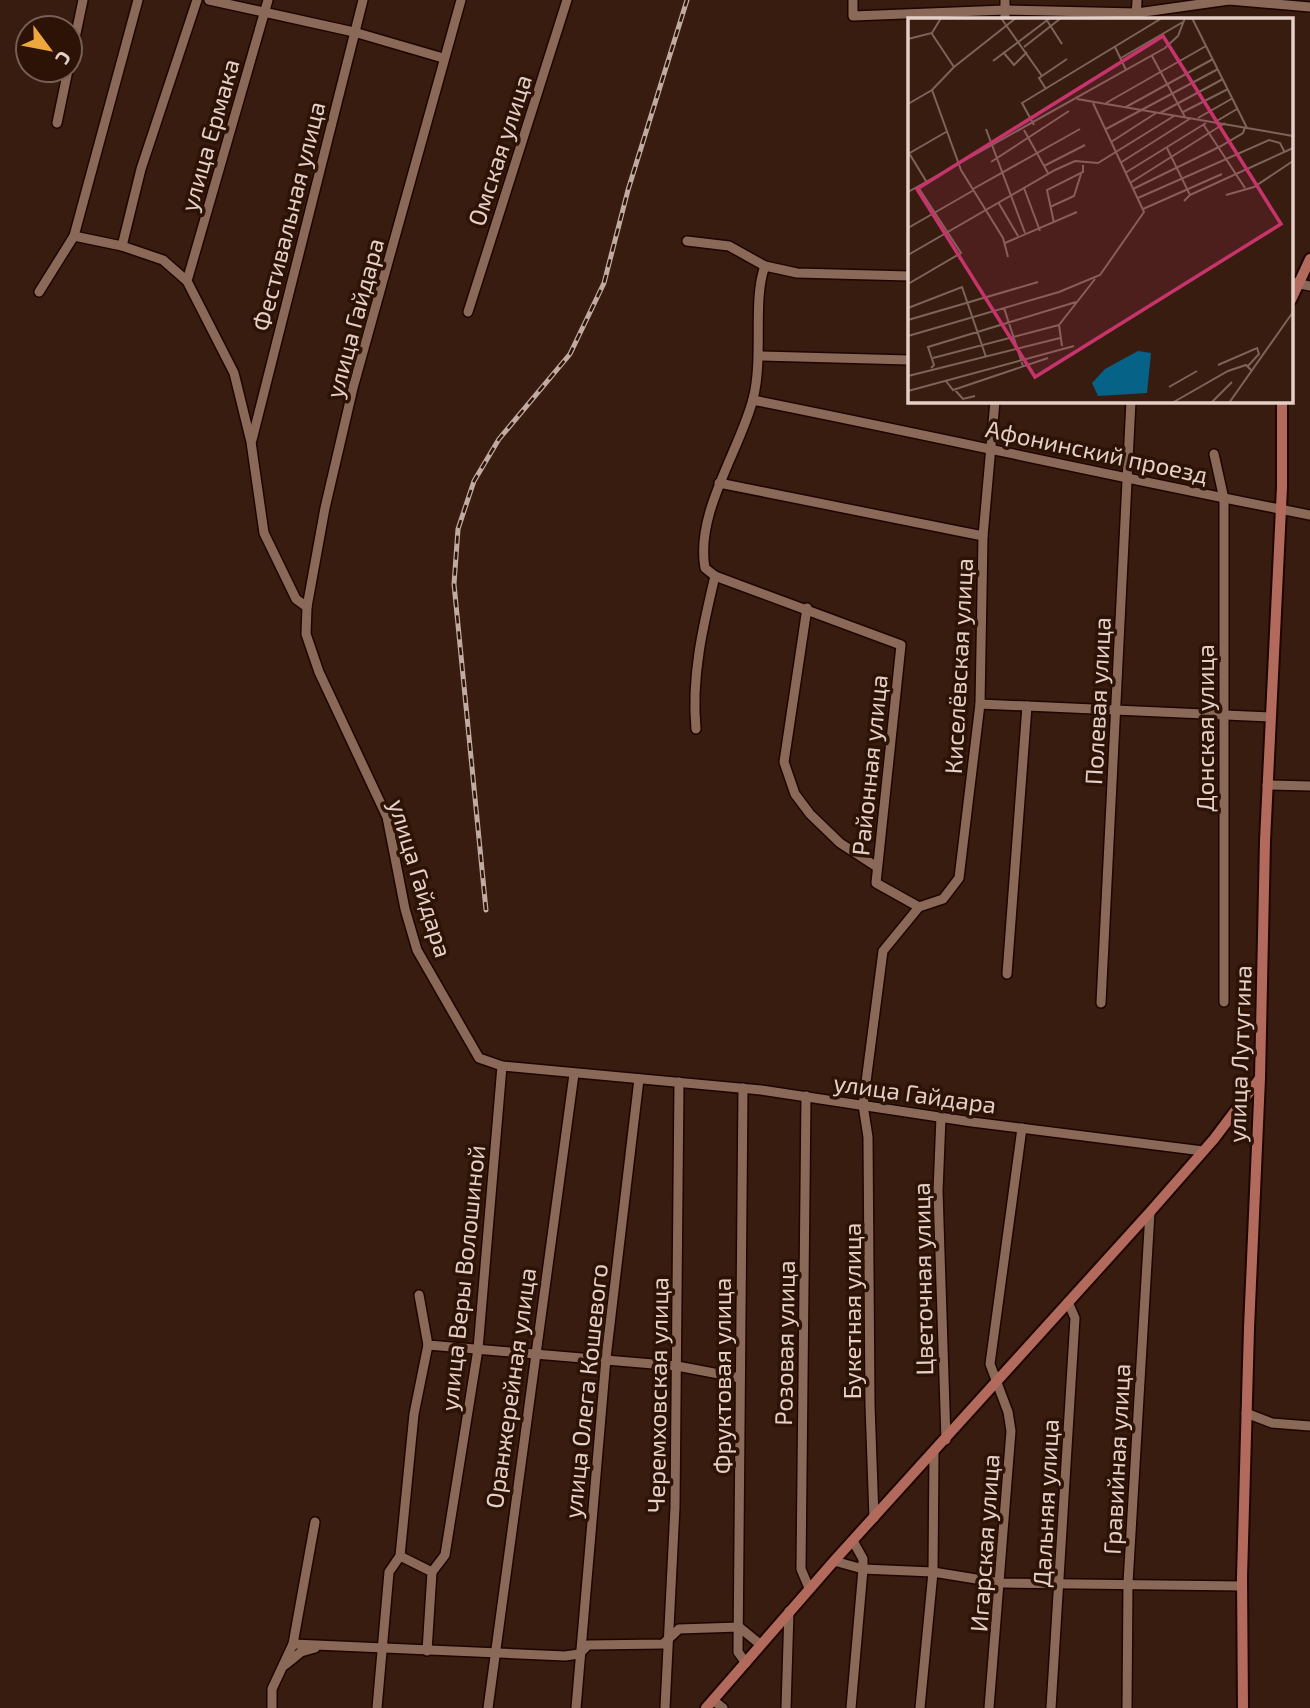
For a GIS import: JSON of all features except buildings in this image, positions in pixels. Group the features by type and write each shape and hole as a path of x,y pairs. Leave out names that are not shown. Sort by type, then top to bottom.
{"main road":[{"path":"1300,284 1310,259"},
{"name":"улица Лутугина","path":"1243,1708 1240,1678 1246,1413 1260,1078 1267,785 1281,509 1282,402"},
{"path":"710,1704 834,1560 946,1440 1150,1212 1203,1151 1260,1078"}],"street":[{"path":"39,292 74,236 138,0"},
{"path":"122,246 141,169 197,0"},
{"path":"209,0 354,33 443,58"},
{"name":"улица Ермака","path":"187,281 268,0"},
{"name":"Фестивальная улица","path":"251,442 363,0"},
{"name":"улица Гайдара","path":"461,0 353,388 325,508 307,607 306,634 309,646 387,817 405,909 417,950 479,1058 502,1066 743,1088 1203,1151"},
{"name":"Омская улица","path":"468,312 567,0"},
{"path":"853,0 853,16 1005,10 1136,16 1229,1 1310,7"},
{"path":"1136,16 1137,0"},
{"path":"57,123 65,84"},
{"path":"74,236 122,246 163,260 187,281 234,373 251,442 264,533 296,598 307,607"},
{"path":"687,240 729,246 765,266 796,273 908,276"},
{"path":"765,266 760,279 761,356 753,400 719,483 702,553 705,568 715,576 807,608 784,762 795,794 810,814 840,843 877,867"},
{"path":"761,356 908,360"},
{"name":"Афонинский проезд","path":"753,400 992,447 1127,481 1310,515"},
{"name":"Киселёвская улица","path":"863,1105 883,951 919,907 943,899 959,878 980,704 983,536 995,402"},
{"name":"Полевая улица","path":"1101,1003 1131,402"},
{"name":"Донская улица","path":"1214,454 1224,499 1224,1002"},
{"path":"719,483 983,536"},
{"path":"696,729 696,681 703,628 715,576"},
{"name":"Районная улица","path":"807,608 901,645 876,883 919,907"},
{"path":"980,704 1270,716"},
{"path":"1007,974 1027,706"},
{"path":"1267,785 1310,786"},
{"name":"улица Веры Волошиной","path":"432,1572 445,1555 478,1349 502,1066"},
{"name":"Оранжерейная улица","path":"488,1708 533,1355 574,1074"},
{"name":"улица Олега Кошевого","path":"576,1708 606,1358 639,1079"},
{"name":"Черемховская улица","path":"665,1708 677,1366 679,1082"},
{"name":"Фруктовая улица","path":"743,1088 738,1651 746,1662"},
{"name":"Розовая улица","path":"806,1096 801,1569 809,1588"},
{"name":"Букетная улица","path":"863,1105 869,1137 870,1405 874,1518"},
{"name":"Цветочная улица","path":"941,1117 938,1191 946,1440"},
{"name":"Игарская улица","path":"989,1708 1011,1431 1008,1412 990,1364 1022,1128"},
{"name":"Гравийная улица","path":"1127,1708 1128,1583 1150,1212"},
{"path":"419,1295 428,1345 533,1355 606,1358 677,1366 740,1378"},
{"name":"Дальняя улица","path":"1051,1708 1075,1318 1068,1301"},
{"name":"улица Веры Волошиной","path":"377,1708 389,1572 400,1556 407,1507 414,1414 428,1345"},
{"path":"1246,1413 1272,1423 1310,1426"},
{"path":"920,1708 933,1572 934,1453"},
{"path":"272,1708 272,1689 293,1644 315,1522"},
{"path":"851,1708 863,1569 863,1559 853,1541"},
{"path":"400,1556 432,1572 427,1651"},
{"path":"834,1560 863,1569 933,1572 1001,1583 1242,1586"},
{"path":"786,1708 789,1611"},
{"path":"293,1644 495,1655 579,1654 588,1645 663,1644 679,1629 739,1627 761,1645"},
{"path":"277,1674 300,1652 322,1646"},
{"path":"710,1704 723,1708"}],"railway":[{"path":"486,910 454,584 458,529 474,481 499,439 570,354 604,283 628,190 687,0"}]}
